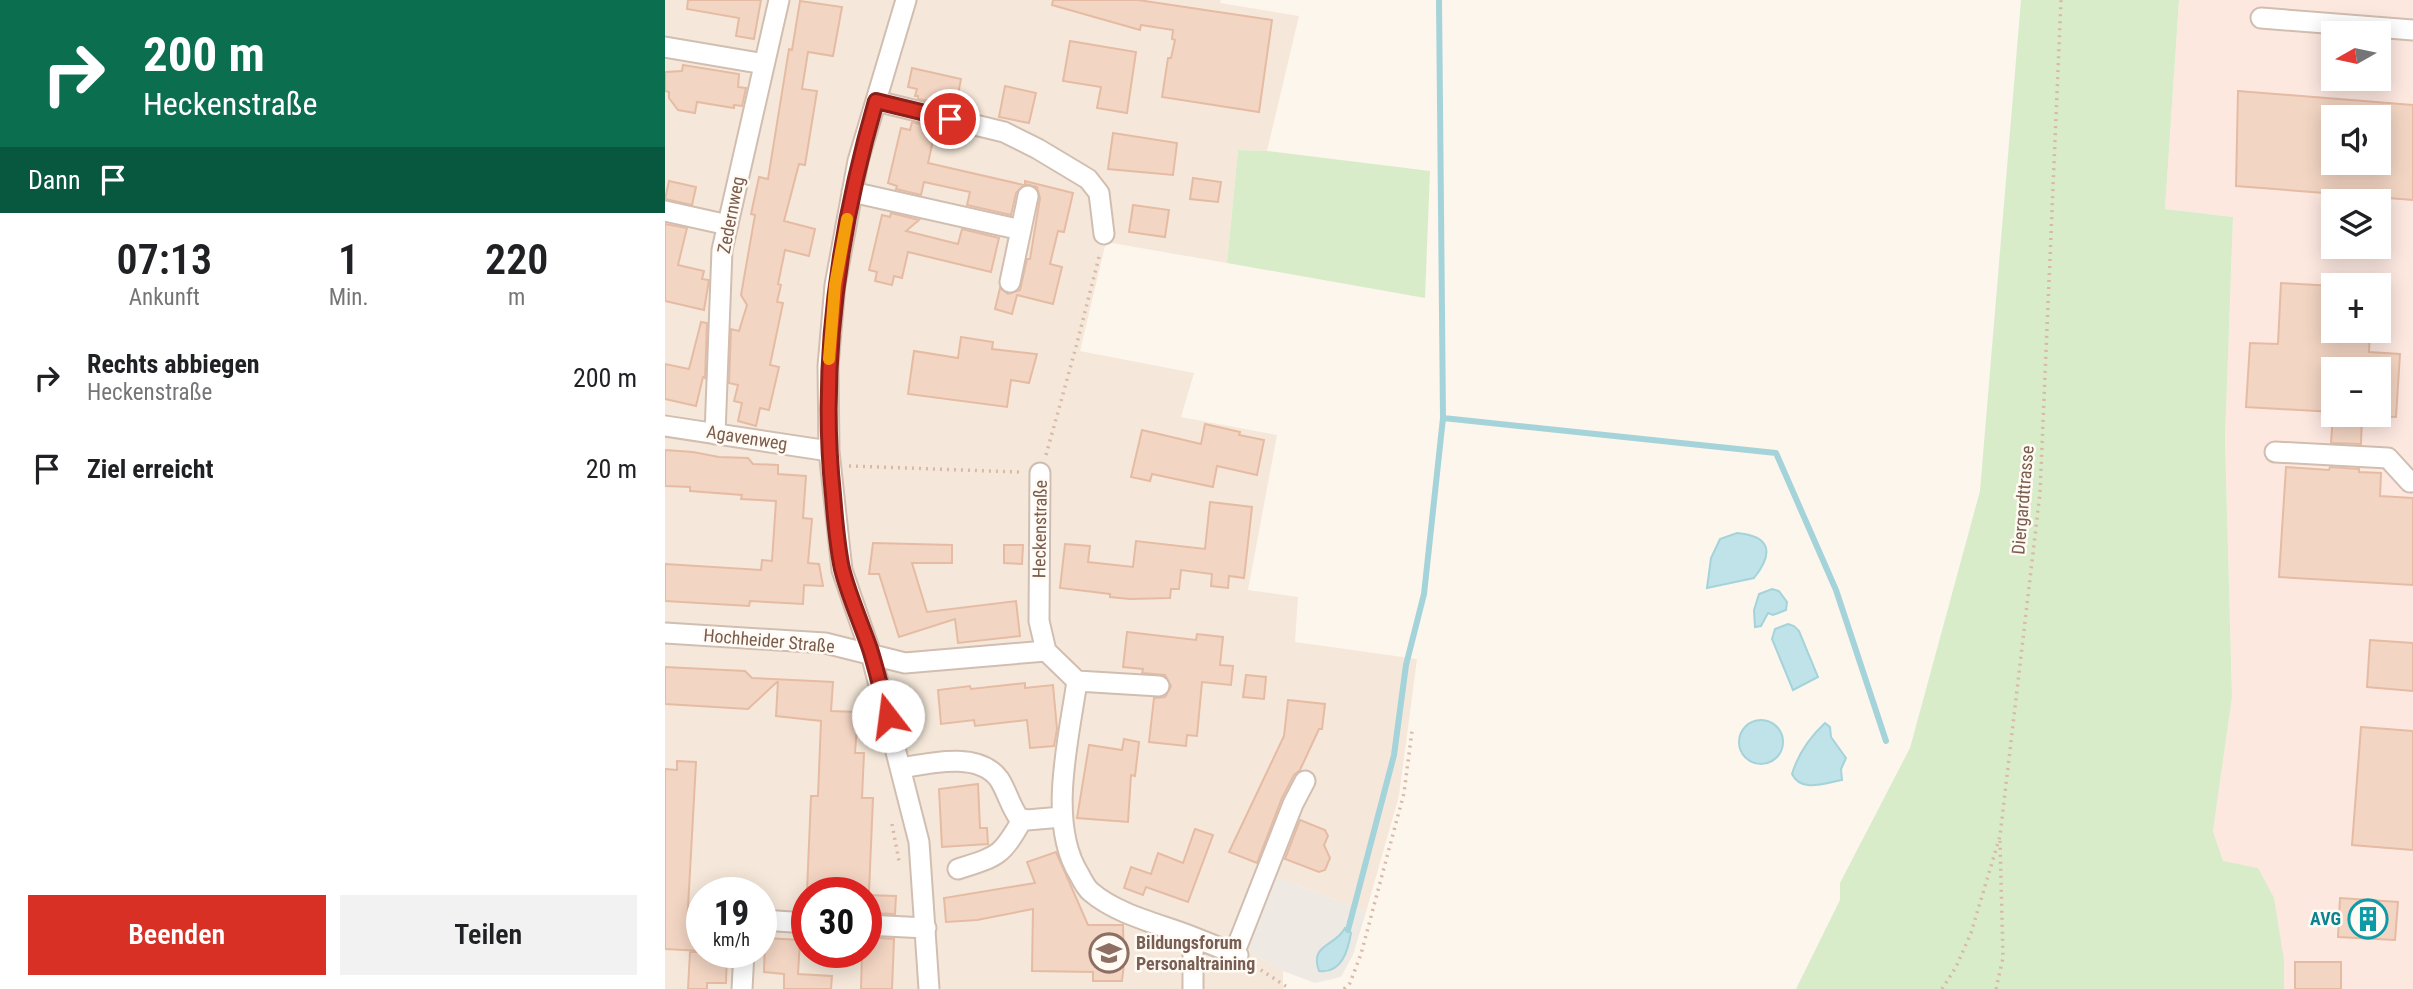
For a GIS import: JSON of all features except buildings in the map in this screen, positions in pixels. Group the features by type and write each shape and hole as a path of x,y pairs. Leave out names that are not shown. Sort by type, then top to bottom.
{"street":[{"name":"Zedernweg","path":"715,434 722,250 779,0"},
{"path":"906,0 852,192 835,285 829,343 838,459 842,570 871,654 919,842 929,989"},
{"path":"2261,18 2413,30"},
{"path":"665,47 764,64"},
{"path":"876,101 1005,132 1038,149 1088,179 1099,193 1104,234"},
{"path":"852,192 1021,230"},
{"path":"1010,282 1028,196"},
{"path":"665,211 728,225"},
{"name":"Agavenweg","path":"665,426 838,459"},
{"path":"2276,452 2388,458 2413,482"},
{"name":"Heckenstraße","path":"1041,473 1039,621 1046,651"},
{"name":"Hochheider Straße","path":"665,633 825,643 905,663 1046,651"},
{"path":"1046,651 1077,681 1160,686"},
{"path":"1077,681 1062,794 1062,828 1072,863 1089,891 1117,908 1236,955 1293,804 1305,781"},
{"path":"901,768 954,763 984,766 998,778 1016,814 1023,820 1062,817"},
{"path":"958,869 1001,852 1023,820"},
{"path":"882,926 926,928"},
{"path":"1193,937 1193,989"},
{"path":"742,989 743,968"}],"path":[{"name":"Diergardttrasse","path":"1942,989 1957,967 1971,933 2000,836 2040,493 2061,0"},
{"name":"Heckenstraße","path":"1041,473 1092,290 1104,234"},
{"path":"838,459 1041,473"},
{"path":"1344,989 1350,983 1361,954 1404,793 1412,731"},
{"path":"1996,989 2003,958 2000,836"},
{"path":"1236,955 1290,989"}],"shaded area":[{"path":"665,0 1221,0 1220,3 1299,16 1267,151 1238,150 1227,263 1106,242 1080,351 1194,373 1181,417 1277,435 1248,590 1298,597 1295,642 1417,659 1399,796 1366,912 1277,877 1248,951 1283,971 1283,989 665,989"},
{"path":"2179,0 2413,0 2413,989 2284,989 2284,960 2258,868 2223,862 2213,831 2232,697 2225,439 2233,217 2165,209"},
{"path":"1277,877 1366,912 1353,955 1341,977 1315,983 1283,971 1248,951"}],"green space":[{"path":"2021,0 2179,0 2165,209 2233,217 2225,439 2232,697 2213,831 2223,861 2258,868 2274,898 2284,960 2284,989 1796,989 1840,900 1840,883 1910,748 1980,491"},
{"path":"1238,150 1267,151 1430,171 1425,298 1227,263"}],"water":[{"path":"1737,533 1763,542 1766,547 1765,561 1754,578 1707,588 1711,558 1720,539"},
{"path":"1772,589 1779,591 1787,602 1786,610 1773,615 1768,613 1761,626 1755,627 1754,610 1759,594"},
{"path":"1788,624 1799,631 1818,677 1793,690 1772,639 1775,629"},
{"path":"1761,720 1777,726 1783,742 1777,758 1761,764 1745,758 1739,742 1745,726"},
{"path":"1825,723 1830,727 1831,737 1846,758 1841,769 1842,780 1814,785 1801,783 1792,774 1805,746"},
{"path":"1345,928 1351,933 1343,960 1333,969 1319,971 1317,956 1320,951"}],"waterway":[{"path":"1348,930 1394,755 1406,665 1424,594 1443,418 1439,0"},
{"path":"1443,418 1776,453 1836,590 1886,741"}],"slow traffic":[{"path":"829,359 835,285 847,219"}],"place":[{"name":"AVG","path":"2368,919"},
{"name":"Bildungsforum Personaltraining","path":"1109,953"}],"route":[{"path":"888,716 871,654 842,570 836,530 829,464 828,366 835,285 858,161 876,101 950,119"}]}
